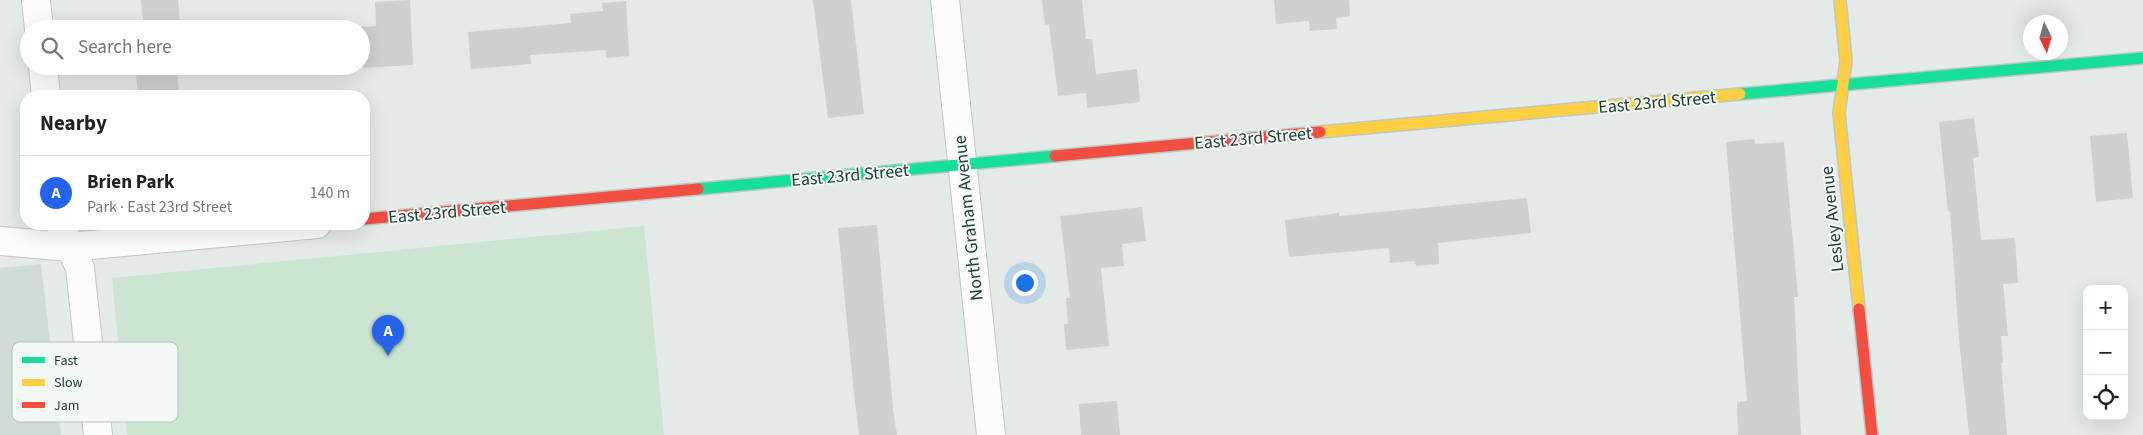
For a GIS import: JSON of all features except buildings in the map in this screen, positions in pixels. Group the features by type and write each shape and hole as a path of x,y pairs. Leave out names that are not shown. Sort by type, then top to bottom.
{"street":[{"path":"36,0 38,20"},
{"name":"North Graham Avenue","path":"944,0 991,435"},
{"name":"Lesley Avenue","path":"1840,0 1846,61 1839,113 1872,435"},
{"name":"East 23rd Street","path":"370,219 962,164 2143,58"},
{"path":"44,75 45,90"},
{"path":"0,241 65,235 180,230"},
{"path":"65,235 82,277 89,342"},
{"path":"97,422 98,435"}],"shaded area":[{"path":"41,264 50,342 12,342 12,422 59,422 61,435 0,435 0,268"}],"green space":[{"path":"644,226 664,435 127,435 126,422 178,422 178,342 118,342 112,278"}],"traffic: fast":[{"path":"1740,94 2143,58"},
{"path":"698,189 1055,156"}],"traffic: slow":[{"path":"1840,0 1846,61 1839,113 1859,309"},
{"path":"1320,132 1740,94"}],"traffic: jam":[{"path":"1055,156 1320,132"},
{"path":"370,218 698,189"},
{"path":"1859,309 1872,435"}],"place":[{"name":"Brien Park","path":"388,356"}]}
